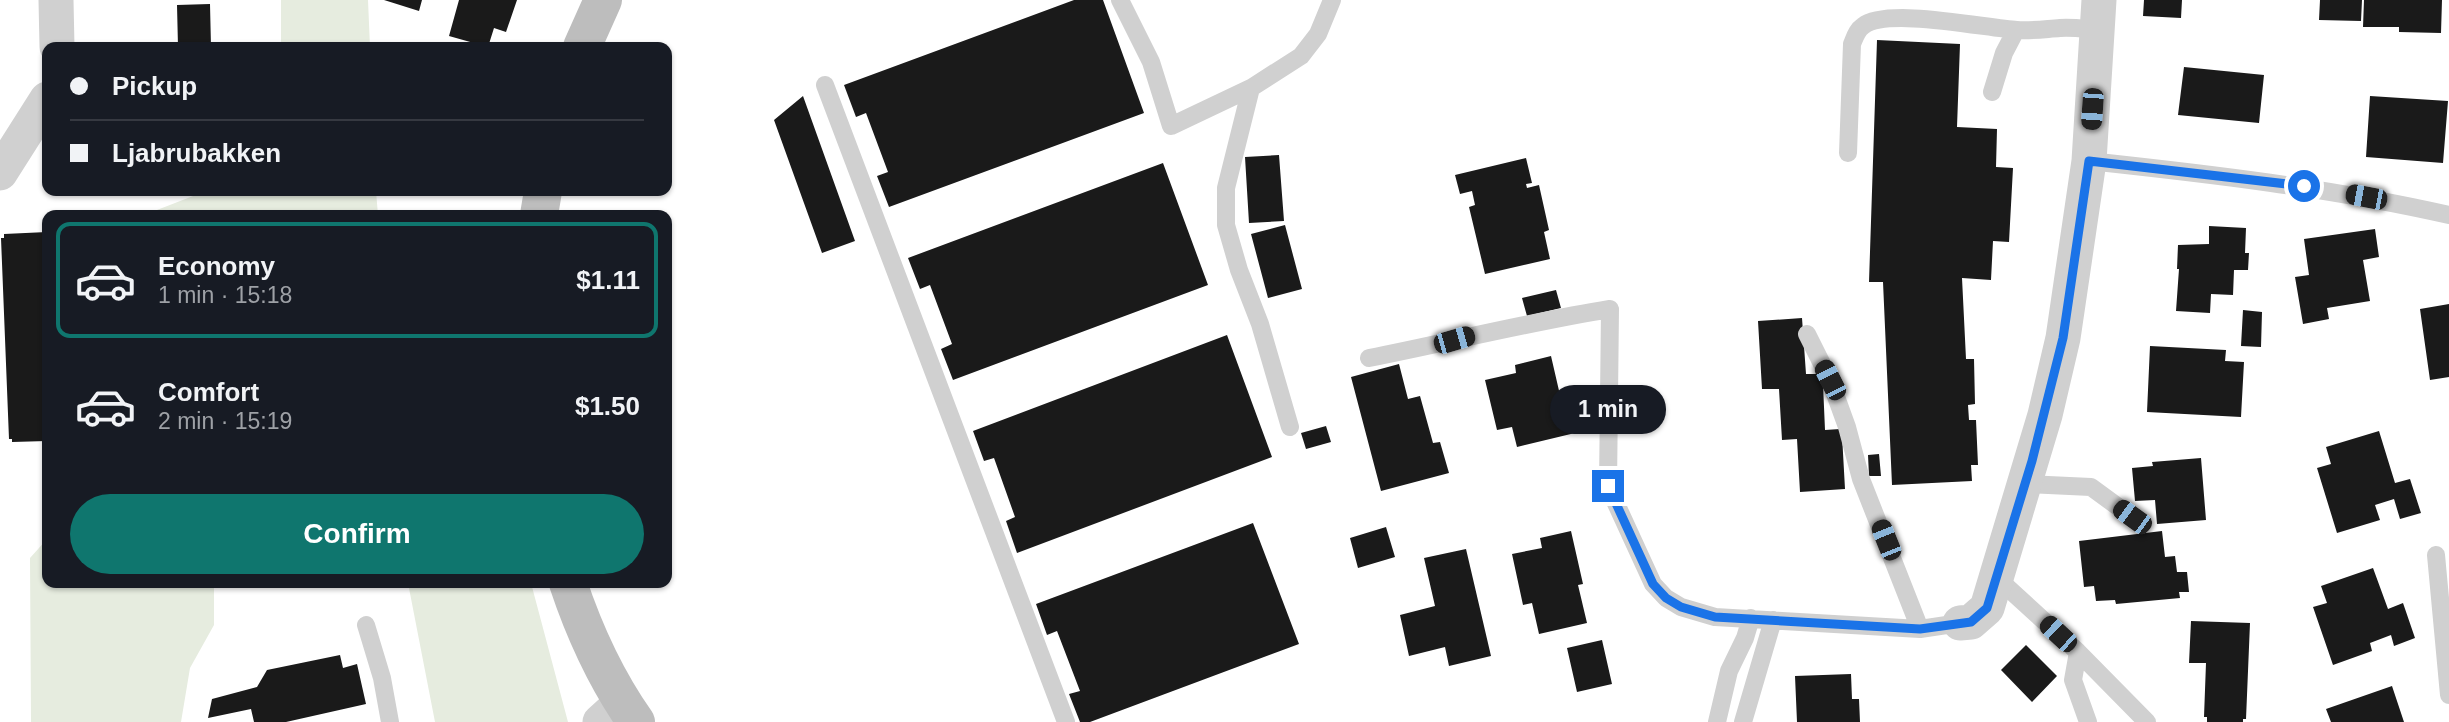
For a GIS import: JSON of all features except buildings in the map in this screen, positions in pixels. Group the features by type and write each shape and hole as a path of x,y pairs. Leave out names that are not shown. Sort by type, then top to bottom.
{"main road":[{"path":"584,42 603,0"},
{"path":"570,588 587,638 620,715"}],"street":[{"path":"56,0 57,42"},
{"path":"1960,624 1971,622 1987,608 2025,484 2063,338 2089,161 2098,15"},
{"path":"0,173 42,107"}],"lane":[{"path":"1120,0 1151,62 1171,126 1251,88 1301,56 1318,34 1332,0"},
{"path":"1848,153 1852,44 1856,33 1864,24 1898,19 1971,22 2016,30 2063,28 2098,15"},
{"path":"1992,92 2004,53 2016,30"},
{"path":"825,85 1066,722"},
{"path":"1251,88 1226,188 1226,225 1239,270 1260,324 1290,427"},
{"path":"2089,161 2316,188 2449,215"},
{"path":"1369,358 1435,345 1472,334 1610,309 1608,486 1653,584 1666,598 1681,607 1715,617 1920,629 1960,624"},
{"path":"1807,334 1830,380 1847,427 1861,479 1920,629"},
{"path":"2025,484 2091,487 2132,517"},
{"path":"2436,555 2449,695"},
{"path":"1997,578 2078,652 2147,722"},
{"path":"1717,722 1729,671 1745,638 1751,618"},
{"path":"1743,722 1773,620"},
{"path":"366,625 382,678 390,722"},
{"path":"2078,652 2073,680 2088,722"}],"shaded area":[{"path":"281,0 368,0 370,42 281,42"},
{"path":"193,196 376,196 378,210 157,210"},
{"path":"42,545 42,588 214,588 214,625 190,668 181,722 31,722 30,558"},
{"path":"409,588 532,588 568,722 435,722"}],"route":[{"path":"1608,486 1653,584 1666,598 1681,607 1715,617 1920,629 1971,622 1987,608 2045,415 2063,338 2089,161 2304,186"}]}
